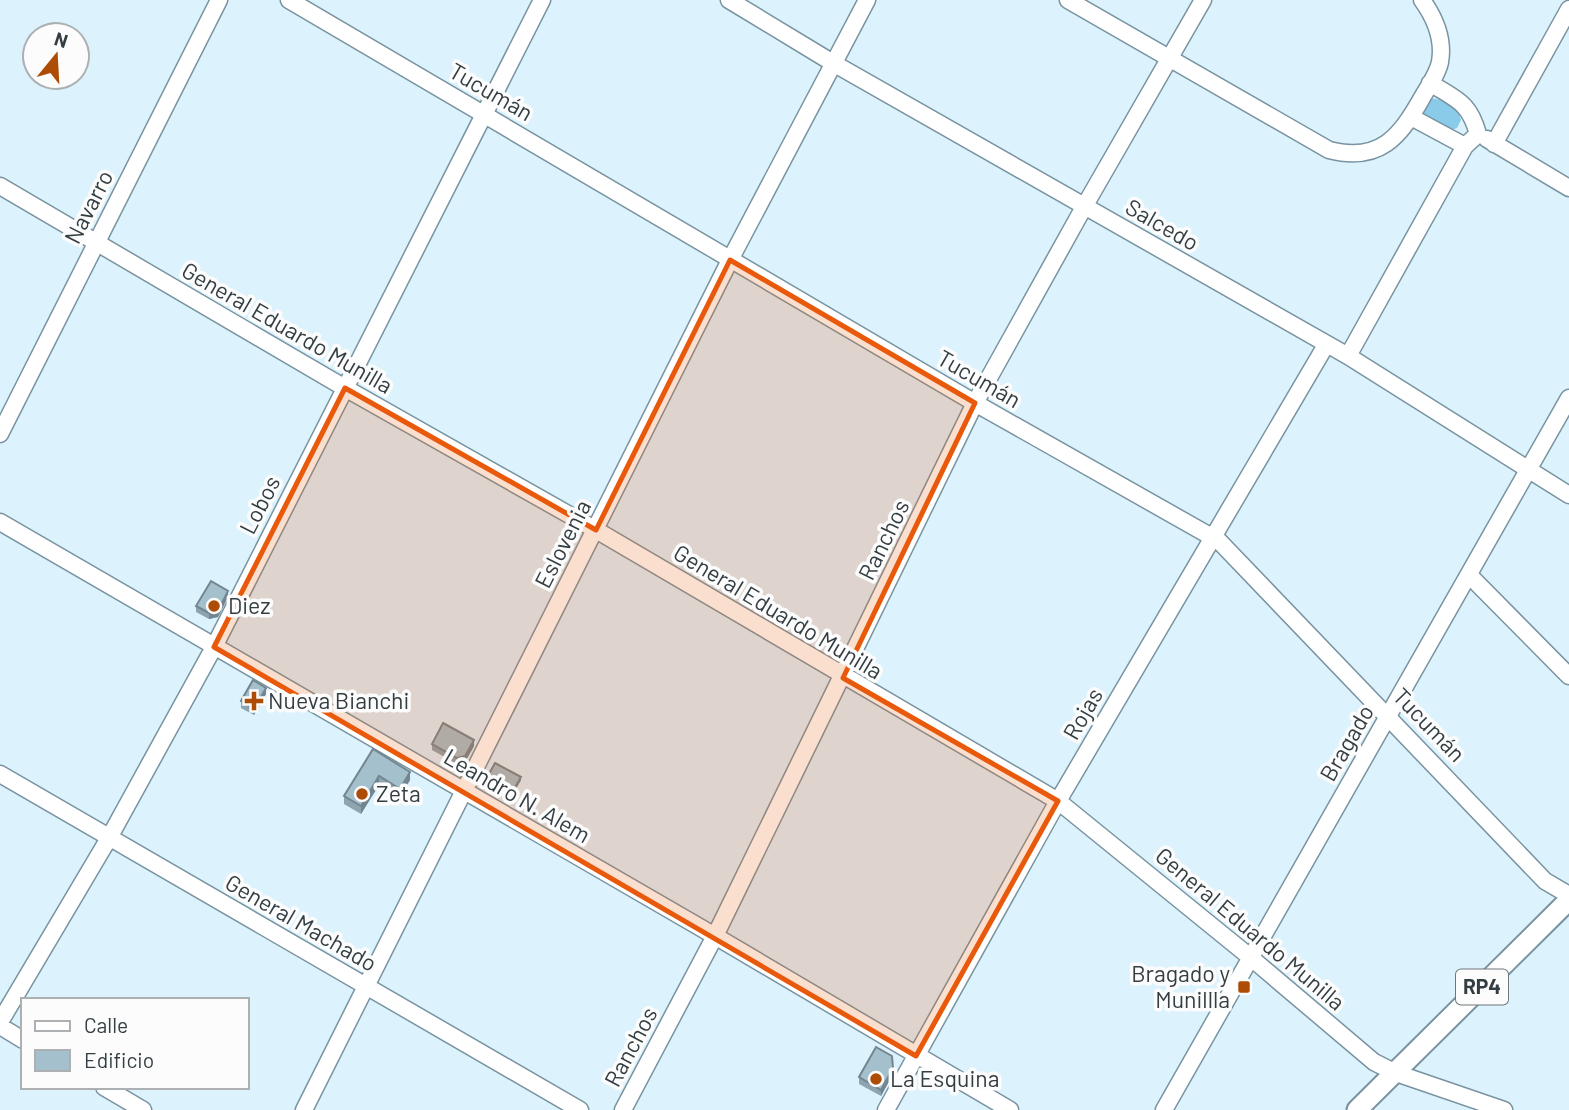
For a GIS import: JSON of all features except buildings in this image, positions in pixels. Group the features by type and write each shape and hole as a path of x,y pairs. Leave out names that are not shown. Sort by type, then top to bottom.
{"main road":[{"name":"RP4","path":"1357,1110 1569,900"}],"street":[{"name":"Navarro","path":"0,434 219,0"},
{"name":"Tucumán","path":"289,0 975,403 1213,537 1229,550 1545,881 1569,895"},
{"name":"Lobos","path":"0,1024 109,838 214,647 542,0"},
{"name":"Salcedo","path":"729,0 1084,207 1348,356 1569,495"},
{"name":"Eslovenia","path":"304,1110 730,260 867,0"},
{"path":"1069,0 1329,149 1355,155 1373,150 1400,132 1440,64 1438,29 1422,0"},
{"name":"Ranchos","path":"623,1110 715,936 975,403 1203,0"},
{"path":"1494,144 1569,9"},
{"path":"1430,83 1464,104 1472,115 1478,134 1569,188"},
{"path":"1411,117 1465,146"},
{"path":"1348,356 1465,146 1478,134"},
{"name":"General Eduardo Munilla","path":"0,186 345,388 596,530 843,678 1058,802 1250,957 1374,1062 1396,1073 1504,1110"},
{"name":"Rojas","path":"886,1110 1058,802 1326,345"},
{"name":"Bragado","path":"1164,1110 1569,397"},
{"name":"Leandro N. Alem","path":"0,522 1010,1110"},
{"path":"1469,575 1569,676"},
{"name":"General Machado","path":"0,774 580,1110"},
{"path":"0,1024 21,1039"},
{"path":"107,1089 143,1110"}],"highlighted area":[{"path":"730,260 975,403 843,678 1058,801 916,1056 214,647 345,388 596,530"}],"shaded area":[{"path":"1431,98 1453,107 1461,120 1457,128 1448,131 1424,115 1422,111 1426,101"}],"place":[{"name":"Diez","path":"214,606"},
{"name":"Nueva Bianchi","path":"254,701"},
{"name":"Zeta","path":"362,794"},
{"name":"Bragado y Munillla","path":"1244,987"},
{"name":"La Esquina","path":"876,1079"}]}
